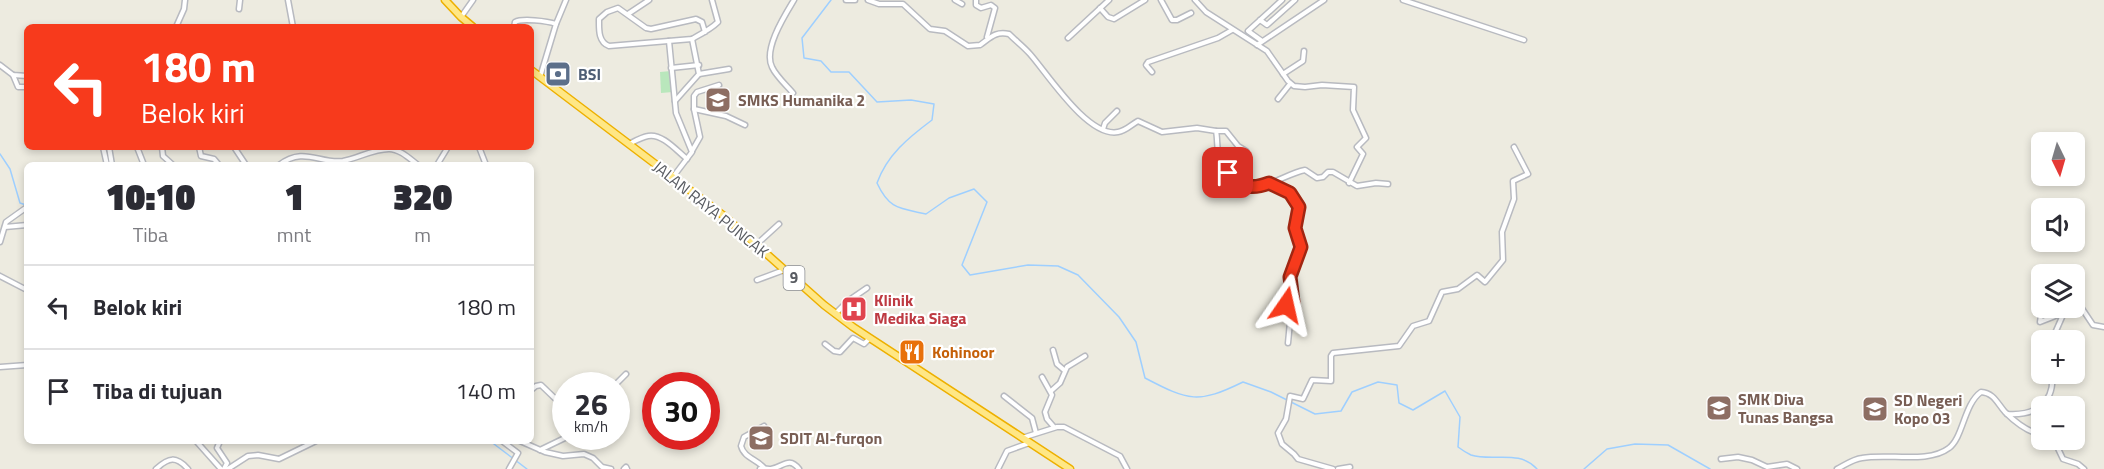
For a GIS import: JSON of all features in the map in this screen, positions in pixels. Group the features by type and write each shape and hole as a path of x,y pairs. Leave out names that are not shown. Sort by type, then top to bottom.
{"highway":[{"path":"445,0 469,24"},
{"name":"JALAN RAYA PUNCAK","path":"534,72 673,177 757,244 784,270 869,339 1070,469"}],"street":[{"path":"177,24 185,0"},
{"path":"239,9 240,0"},
{"path":"288,0 292,24"},
{"path":"461,17 473,0"},
{"path":"540,77 566,0"},
{"path":"628,14 649,0"},
{"path":"705,32 703,23 699,20 651,29 616,8 601,16 600,34 605,44 615,46 692,39 705,32 717,23 712,0"},
{"path":"793,93 772,68 770,57 775,36 794,0"},
{"path":"846,0 855,0"},
{"path":"868,0 881,4 903,4 930,29 945,31 968,46 980,45 987,38 1002,33 1012,37 1028,51 1069,103 1089,122 1118,132 1140,121 1162,132 1190,128 1226,131 1246,151"},
{"path":"955,0 962,4"},
{"path":"976,0 976,5 981,8 993,5 995,8 987,38"},
{"path":"1068,38 1109,0"},
{"path":"1100,8 1114,20 1145,0"},
{"path":"1161,0 1172,20 1191,13"},
{"path":"1194,0 1206,12 1270,56 1290,84 1299,87 1320,85 1354,87 1353,110 1366,138 1357,147 1363,154 1350,183"},
{"path":"1262,41 1248,32 1282,0"},
{"path":"1260,20 1266,26 1295,0"},
{"path":"1257,45 1324,0"},
{"path":"1403,0 1524,40"},
{"path":"1270,10 1277,16"},
{"path":"515,24 519,20 545,21 556,24"},
{"path":"1152,72 1146,65 1153,60 1218,38 1232,30"},
{"path":"692,39 699,74"},
{"path":"669,41 678,118 692,152"},
{"path":"1283,74 1304,61 1304,51"},
{"path":"0,65 13,75 18,87 24,87"},
{"path":"671,68 699,65"},
{"path":"675,101 699,74 729,69"},
{"path":"13,75 24,76"},
{"path":"1278,99 1290,84"},
{"path":"673,177 700,137 694,109 694,98 697,92 719,85"},
{"path":"694,109 726,116 744,125"},
{"path":"1104,127 1117,111"},
{"path":"1216,131 1219,157 1225,169 1234,179 1248,187 1269,183 1305,170 1317,178 1333,172 1359,186 1376,183 1388,184"},
{"path":"629,144 648,136 654,136 687,159"},
{"path":"1333,469 1307,465 1278,438 1278,433 1287,418 1290,396 1303,399 1313,380 1331,381 1333,353 1399,346 1413,326 1429,321 1442,292 1458,289 1477,275 1480,275 1485,282 1503,260 1502,232 1514,199 1513,181 1528,174 1514,147"},
{"path":"162,150 163,156 170,162"},
{"path":"200,150 201,156 214,159 216,162"},
{"path":"286,162 301,156 339,161 373,150"},
{"path":"393,150 411,162"},
{"path":"1269,183 1290,193 1299,207 1295,228 1301,247 1290,277 1293,302 1286,304 1290,322 1288,343"},
{"path":"0,242 8,220 24,209"},
{"path":"757,244 779,224"},
{"path":"4,227 24,225"},
{"path":"757,280 784,270"},
{"path":"0,276 24,288"},
{"path":"836,314 848,301 867,288"},
{"path":"2085,312 2093,325 2104,327"},
{"path":"2041,318 2040,322 2050,318"},
{"path":"825,344 839,352 854,338 863,344 869,339"},
{"path":"1053,350 1057,364 1064,370"},
{"path":"1051,391 1060,383 1064,370 1085,356"},
{"path":"0,367 24,365"},
{"path":"1042,377 1046,387 1051,391 1052,396 1045,413 1054,428"},
{"path":"2007,414 2027,413 2039,408 2049,394 2052,384"},
{"path":"534,388 541,385 552,396"},
{"path":"1837,469 1863,458 1928,456 1944,452 1954,444 1962,422 1975,397 1981,392 1992,396 2007,414 2031,432"},
{"path":"1004,396 1032,418 1036,433"},
{"path":"764,426 744,437 741,442 742,450 760,463 762,468 772,468 789,462 794,463 799,469"},
{"path":"1021,438 1064,427 1116,454 1123,459 1127,469"},
{"path":"998,469 1007,451 1029,443"},
{"path":"199,444 222,469 227,463 217,448 219,444"},
{"path":"228,469 248,456 283,458 310,444"},
{"path":"506,444 517,452 518,456 510,467"},
{"path":"527,444 565,457 582,453 593,458 602,467 611,469"},
{"path":"540,450 552,444"},
{"path":"2058,450 2062,459 2076,463 2084,469"},
{"path":"1720,459 1734,456 1752,460 1767,467 1787,464 1797,469"},
{"path":"156,469 165,462 175,459 188,469"},
{"path":"1338,469 1350,467"}],"green space":[{"path":"671,71 673,92 661,93 660,72"}],"waterway":[{"path":"831,0 802,38 804,58 821,61 831,72 849,72 877,102 911,100 934,104 932,120 907,140 892,156 877,183 881,192 891,203 926,214 949,198 974,189 987,202 962,265 970,275 1028,265 1058,266 1078,275 1119,317 1136,342 1145,378 1183,395 1194,397 1215,394 1243,382 1271,392 1315,414 1341,411 1352,392 1378,382 1397,385 1399,403 1413,410 1445,391 1460,417 1458,447 1479,457 1522,459 1537,469"},
{"path":"0,154 10,169 20,203 24,204"},
{"path":"494,444 527,469"},
{"path":"1584,469 1607,449 1635,444 1668,445 1710,469"}],"place":[{"name":"BSI","path":"558,74"},
{"name":"SMKS Humanika 2","path":"718,100"},
{"name":"Klinik Medika Siaga","path":"854,309"},
{"name":"Kohinoor","path":"912,352"},
{"name":"SMK Diva Tunas Bangsa","path":"1719,408"},
{"name":"SD Negeri Kopo 03","path":"1875,409"},
{"name":"SDIT Al-furqon","path":"761,438"}],"route":[{"path":"1228,173 1246,187 1269,183 1282,188 1293,195 1298,204 1299,213 1295,231 1301,247 1290,277 1293,302 1288,302 1286,305"}]}
